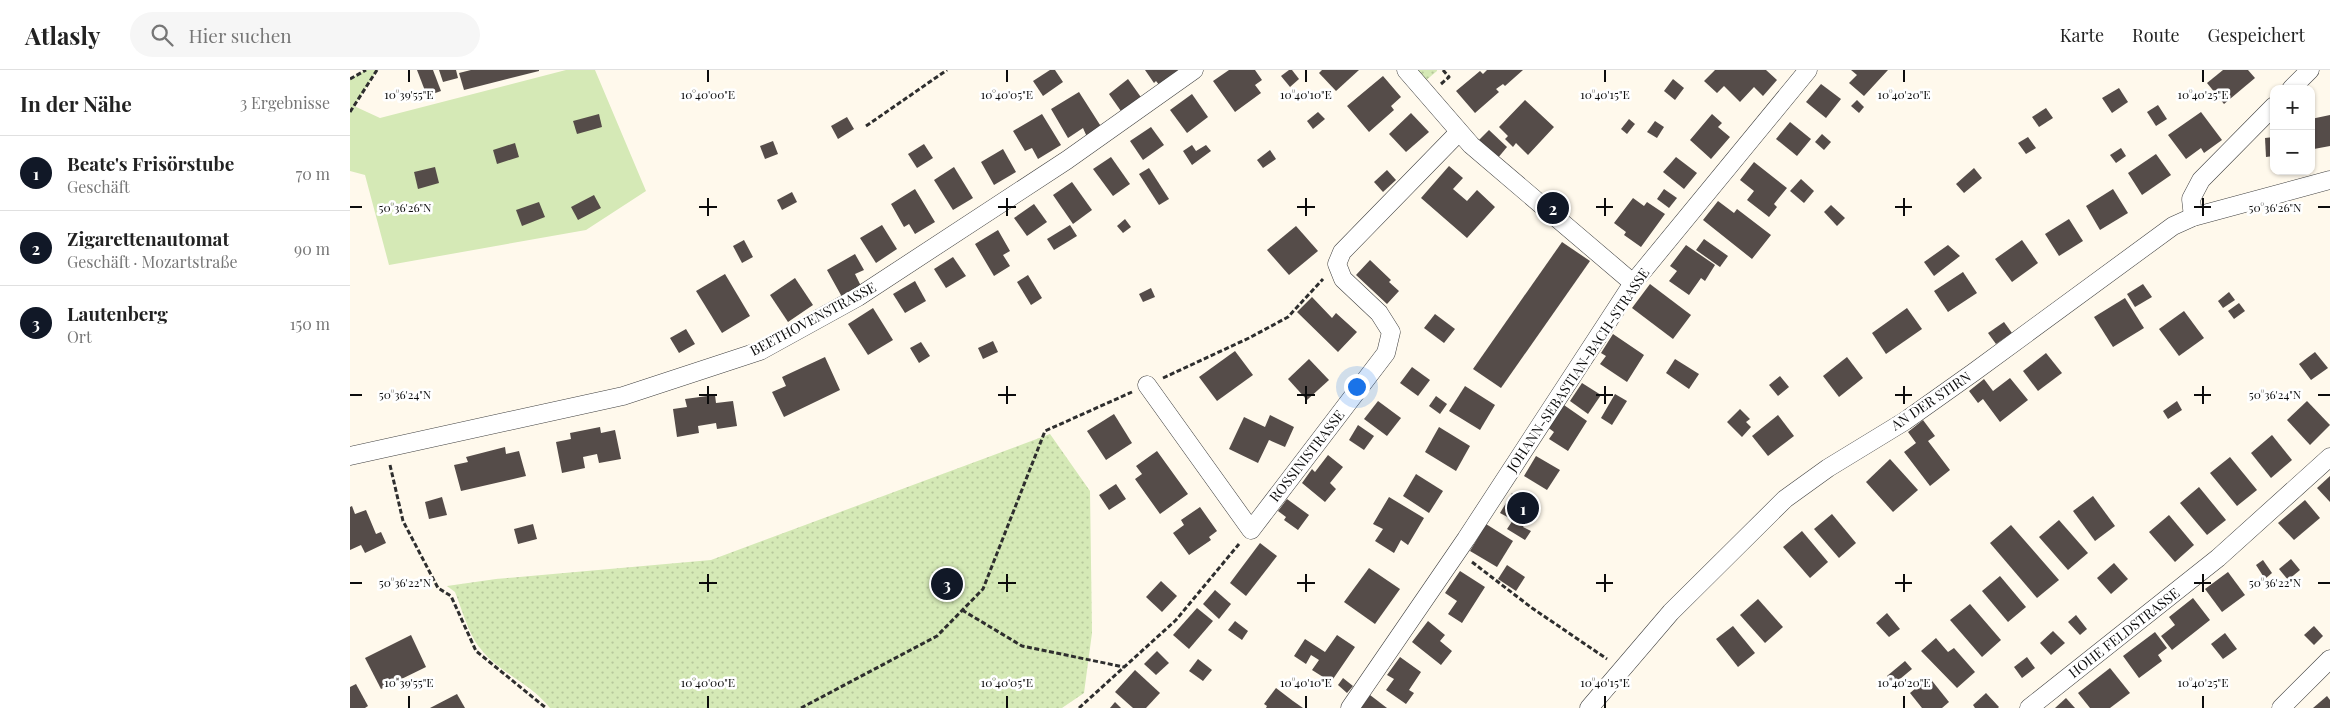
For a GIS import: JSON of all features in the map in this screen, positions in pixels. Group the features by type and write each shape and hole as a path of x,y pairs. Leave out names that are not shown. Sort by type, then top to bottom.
{"street":[{"name":"BEETHOVENSTRASSE","path":"350,456 623,396 760,351 866,292 1068,160 1194,70"},
{"path":"1406,70 1470,145 1633,283"},
{"name":"JOHANN-SEBASTIAN-BACH-STRASSE","path":"1350,708 1466,539 1633,283 1808,70"},
{"path":"2295,85 2310,70"},
{"path":"2193,217 2191,199 2201,180 2270,110"},
{"path":"1337,264 1342,252 1354,238 1459,132"},
{"name":"AN DER STIRN","path":"1589,708 1671,612 1785,499 1828,468 1905,421 2060,311 2156,237 2193,217 2330,180"},
{"name":"ROSSINISTRASSE","path":"1251,530 1386,353 1391,332 1379,313 1343,279 1337,264"},
{"path":"1147,385 1251,530"},
{"name":"HOHE FELDSTRASSE","path":"2028,708 2218,558 2330,457"},
{"path":"2281,708 2330,658"}],"path":[{"path":"350,79 366,70"},
{"path":"350,112 377,70"},
{"path":"866,126 947,70"},
{"path":"802,708 937,636 983,589 1045,431 1249,338 1288,316 1337,264"},
{"path":"386,447 403,521 438,588 452,596 476,651 546,708"},
{"path":"1079,708 1176,620 1251,530"},
{"path":"1471,561 1532,608 1608,660"},
{"path":"962,610 1022,646 1125,667"}],"green space":[{"path":"366,70 377,70 354,106 380,118 566,70 595,70 646,191 586,230 389,265 365,175 350,171 350,79"},
{"path":"1414,70 1437,70 1437,71 1424,82"},
{"path":"1050,434 1090,491 1092,633 1084,693 1062,708 550,708 534,692 496,664 480,648 469,629 455,592 447,586 496,579 711,560"}],"building":[{"path":"417,70 433,70 441,91 427,96"},
{"path":"439,70 456,70 458,78 443,82"},
{"path":"471,70 539,71 464,90 459,73"},
{"path":"1050,70 1055,70 1063,82 1043,96 1033,81"},
{"path":"1145,70 1182,70 1160,86 1156,81 1154,83"},
{"path":"1229,70 1255,70 1262,80 1255,85 1261,93 1235,112 1213,81"},
{"path":"1292,70 1299,79 1290,87 1281,76"},
{"path":"1322,70 1359,70 1336,91 1319,73"},
{"path":"1487,70 1523,70 1505,86 1503,84 1496,89 1499,92 1475,113 1456,91 1480,71 1483,74"},
{"path":"1715,70 1766,70 1777,80 1763,96 1754,87 1740,102 1724,86 1717,93 1704,81"},
{"path":"1851,70 1888,70 1864,96 1849,83 1857,75"},
{"path":"2223,70 2248,70 2255,78 2224,104 2207,83"},
{"path":"1383,76 1401,97 1391,106 1394,110 1369,132 1347,106"},
{"path":"1128,79 1143,100 1123,114 1109,94"},
{"path":"1673,79 1684,88 1675,100 1664,91"},
{"path":"1821,84 1841,99 1826,118 1806,102"},
{"path":"2119,88 2128,102 2112,113 2102,98"},
{"path":"1079,92 1102,128 1087,137 1083,128 1068,138 1051,109"},
{"path":"1192,94 1208,117 1187,133 1170,110"},
{"path":"1525,100 1554,127 1528,155 1516,143 1513,147 1505,139 1508,136 1499,127"},
{"path":"1857,100 1864,107 1859,113 1851,106"},
{"path":"2158,105 2167,119 2156,126 2147,112"},
{"path":"2046,108 2053,118 2039,127 2032,117"},
{"path":"1318,112 1325,119 1313,129 1307,121"},
{"path":"2201,112 2222,140 2204,153 2201,148 2186,159 2168,135"},
{"path":"1411,113 1429,132 1406,152 1389,134"},
{"path":"599,114 602,127 577,134 573,121"},
{"path":"1042,114 1061,145 1038,159 1032,148 1025,151 1013,131"},
{"path":"1712,114 1722,123 1718,127 1730,137 1711,159 1690,140"},
{"path":"2330,115 2330,146 2315,149 2315,118"},
{"path":"847,117 854,129 838,139 831,126"},
{"path":"1629,119 1635,124 1627,134 1621,129"},
{"path":"1655,121 1664,127 1657,138 1647,132"},
{"path":"1790,122 1811,139 1797,156 1776,139"},
{"path":"1151,127 1164,145 1143,160 1130,141"},
{"path":"1489,130 1507,147 1497,159 1478,141"},
{"path":"1822,134 1831,142 1824,150 1815,142"},
{"path":"2028,137 2036,148 2026,154 2018,143"},
{"path":"2270,137 2270,156 2266,157 2265,138"},
{"path":"773,141 778,154 765,159 760,146"},
{"path":"515,143 519,157 497,164 493,150"},
{"path":"924,144 933,158 917,168 908,154"},
{"path":"1192,145 1196,151 1206,145 1211,151 1192,165 1183,151"},
{"path":"2121,148 2126,156 2116,163 2110,155"},
{"path":"1003,149 1016,172 994,185 981,162"},
{"path":"1270,150 1276,159 1263,168 1257,160"},
{"path":"2156,154 2171,175 2142,195 2128,173"},
{"path":"1111,157 1130,184 1113,196 1093,169"},
{"path":"1676,157 1697,173 1684,189 1663,172"},
{"path":"1754,162 1787,188 1774,204 1777,207 1769,217 1747,200 1754,191 1740,180"},
{"path":"1449,166 1463,178 1453,189 1467,201 1477,190 1495,207 1467,238 1421,198"},
{"path":"435,167 439,183 418,189 414,172"},
{"path":"954,167 973,198 953,210 934,180"},
{"path":"1149,168 1169,199 1159,205 1139,174"},
{"path":"1974,168 1982,178 1964,193 1956,184"},
{"path":"1387,170 1396,180 1383,192 1374,182"},
{"path":"1801,179 1814,191 1804,203 1790,191"},
{"path":"1072,182 1092,210 1073,224 1053,195"},
{"path":"915,189 935,222 915,234 909,224 904,227 891,204"},
{"path":"1664,189 1677,198 1669,208 1657,199"},
{"path":"2113,189 2128,213 2100,230 2086,206"},
{"path":"792,192 797,202 782,210 777,200"},
{"path":"594,195 601,208 578,220 571,207"},
{"path":"1633,198 1644,206 1647,202 1665,214 1641,247 1624,235 1626,232 1614,223"},
{"path":"1718,201 1734,213 1737,209 1771,235 1752,259 1703,220"},
{"path":"539,202 545,217 522,226 516,210"},
{"path":"1034,204 1047,222 1027,236 1014,218"},
{"path":"1831,205 1845,218 1837,226 1824,212"},
{"path":"1125,219 1131,227 1123,233 1117,226"},
{"path":"2069,219 2083,241 2059,256 2045,234"},
{"path":"882,225 897,249 876,263 860,238"},
{"path":"1070,225 1077,236 1054,250 1047,239"},
{"path":"1296,226 1318,251 1289,275 1267,250"},
{"path":"998,230 1010,251 1003,255 1010,266 994,276 975,244"},
{"path":"1704,239 1728,256 1720,267 1696,250"},
{"path":"744,240 753,257 742,263 733,246"},
{"path":"2022,240 2038,263 2012,282 1995,259"},
{"path":"1562,242 1590,261 1501,388 1473,369"},
{"path":"1686,245 1715,265 1705,281 1701,278 1689,295 1669,281 1677,271 1670,266"},
{"path":"1948,245 1960,256 1934,276 1924,262"},
{"path":"855,254 864,270 855,274 861,286 842,297 827,270"},
{"path":"953,257 966,276 946,288 934,269"},
{"path":"1370,260 1391,280 1389,282 1399,291 1387,304 1356,275"},
{"path":"1963,272 1977,293 1948,312 1934,291"},
{"path":"725,274 750,316 722,333 696,291"},
{"path":"1028,275 1042,298 1031,305 1017,282"},
{"path":"795,278 813,305 788,322 770,295"},
{"path":"915,281 926,301 905,313 893,294"},
{"path":"1650,284 1691,315 1673,339 1632,308"},
{"path":"2143,284 2152,297 2135,307 2127,294"},
{"path":"1151,288 1155,297 1143,302 1139,294"},
{"path":"2229,292 2235,300 2223,308 2218,301"},
{"path":"1312,297 1332,318 1336,313 1357,332 1338,352 1297,312"},
{"path":"2125,298 2144,328 2113,347 2094,317"},
{"path":"2239,303 2245,311 2234,319 2228,311"},
{"path":"873,308 893,340 868,355 848,324"},
{"path":"1907,308 1922,329 1886,354 1872,333"},
{"path":"2184,311 2204,338 2179,356 2159,329"},
{"path":"1435,314 1455,329 1444,343 1424,328"},
{"path":"2004,322 2012,333 1996,344 1988,333"},
{"path":"686,329 695,344 679,353 670,338"},
{"path":"1613,334 1644,355 1627,382 1600,364 1606,356 1601,353"},
{"path":"993,341 998,352 983,359 978,348"},
{"path":"921,342 930,356 919,363 910,348"},
{"path":"1235,351 1253,375 1217,401 1199,377"},
{"path":"2315,352 2328,368 2311,380 2299,364"},
{"path":"2046,353 2062,373 2038,391 2023,371"},
{"path":"825,357 840,390 784,417 772,392 786,386 782,377"},
{"path":"1847,357 1863,378 1839,397 1823,376"},
{"path":"1309,359 1329,380 1307,400 1288,379"},
{"path":"1675,359 1699,374 1689,389 1666,373"},
{"path":"1412,367 1430,380 1418,396 1400,383"},
{"path":"1780,376 1789,387 1778,396 1769,385"},
{"path":"2010,378 2028,400 2000,422 1983,399 1978,403 1969,391 1984,379 1993,391"},
{"path":"1582,383 1601,395 1588,414 1570,401"},
{"path":"1465,386 1495,405 1480,430 1449,411"},
{"path":"1615,394 1627,401 1612,425 1601,418"},
{"path":"715,395 716,403 733,401 737,426 717,429 716,423 698,426 699,433 677,437 673,409 687,407 685,399"},
{"path":"1436,396 1447,404 1440,414 1429,406"},
{"path":"1378,401 1401,418 1387,436 1364,419"},
{"path":"2177,401 2182,410 2168,419 2163,411"},
{"path":"2307,401 2330,425 2310,445 2287,420"},
{"path":"1561,403 1587,421 1568,451 1549,439 1554,432 1546,426"},
{"path":"1740,409 1750,419 1746,422 1751,427 1742,437 1727,422"},
{"path":"1114,414 1132,443 1106,460 1087,431"},
{"path":"1270,415 1294,427 1285,447 1269,440 1258,463 1229,449 1244,417 1265,427"},
{"path":"1778,415 1794,436 1768,456 1752,436"},
{"path":"1923,420 1935,436 1928,441 1950,470 1930,486 1904,452 1916,443 1908,432"},
{"path":"1358,425 1374,436 1364,450 1349,440"},
{"path":"600,427 601,433 615,430 621,459 599,463 597,454 583,457 585,468 562,473 556,442 571,439 570,433"},
{"path":"1439,427 1470,446 1456,471 1425,452"},
{"path":"2272,435 2292,460 2271,478 2251,453"},
{"path":"505,447 506,454 519,451 526,476 461,491 454,465 468,462 466,457"},
{"path":"1157,451 1188,494 1160,514 1135,479 1142,474 1136,466"},
{"path":"1328,455 1343,467 1330,483 1336,489 1325,502 1302,483 1312,469 1315,472"},
{"path":"1536,456 1560,470 1547,490 1524,476"},
{"path":"2230,457 2257,490 2237,506 2210,473"},
{"path":"1890,459 1918,490 1893,512 1866,482"},
{"path":"1416,474 1443,491 1429,513 1403,496"},
{"path":"2330,476 2330,502 2317,488"},
{"path":"1116,484 1126,499 1109,510 1099,495"},
{"path":"2199,487 2226,520 2207,535 2180,503"},
{"path":"1512,493 1535,506 1523,527 1531,531 1525,540 1507,529 1513,520 1500,513"},
{"path":"2093,496 2115,526 2095,541 2073,511"},
{"path":"442,497 447,515 429,519 425,502"},
{"path":"1389,497 1424,518 1408,545 1401,540 1394,553 1375,541 1383,529 1373,524"},
{"path":"1287,499 1309,515 1298,530 1284,520 1286,517 1278,511"},
{"path":"2305,500 2320,518 2294,540 2278,523"},
{"path":"352,506 355,514 366,510 376,534 381,532 386,543 365,553 361,545 350,550 350,507"},
{"path":"1200,507 1217,531 1209,537 1211,540 1189,555 1173,533 1184,525 1181,520"},
{"path":"1832,514 1856,543 1839,558 1814,529"},
{"path":"2169,515 2194,545 2175,562 2149,532"},
{"path":"2059,520 2088,553 2068,570 2039,537"},
{"path":"533,524 537,539 518,544 514,529"},
{"path":"1486,524 1513,541 1497,567 1470,551"},
{"path":"2011,525 2059,580 2037,598 1990,543"},
{"path":"1802,531 1828,562 1810,578 1783,547"},
{"path":"1260,543 1277,556 1246,596 1230,583"},
{"path":"2291,559 2300,570 2288,580 2279,569"},
{"path":"2263,560 2272,573 2265,579 2256,565"},
{"path":"2114,563 2128,579 2111,594 2097,578"},
{"path":"1507,565 1525,577 1516,591 1498,579"},
{"path":"1369,568 1400,589 1375,624 1344,602"},
{"path":"1460,571 1485,587 1462,623 1448,614 1457,601 1445,593"},
{"path":"2228,572 2245,595 2222,612 2205,589"},
{"path":"2000,576 2026,607 2008,622 1982,591"},
{"path":"1161,581 1177,596 1162,612 1146,597"},
{"path":"1215,590 1231,604 1219,619 1203,604"},
{"path":"2193,598 2210,620 2172,650 2161,636 2175,625 2169,617"},
{"path":"1758,599 1783,627 1765,643 1740,615"},
{"path":"1970,604 2001,640 1982,657 1950,620"},
{"path":"1197,608 1213,621 1189,649 1173,635"},
{"path":"1887,613 1900,629 1889,637 1876,623"},
{"path":"2076,615 2087,629 2080,635 2068,622"},
{"path":"1235,621 1248,631 1242,640 1228,630"},
{"path":"1428,621 1445,635 1440,641 1452,651 1441,665 1412,642"},
{"path":"1733,626 1755,653 1738,667 1716,639"},
{"path":"2314,626 2323,636 2314,645 2304,635"},
{"path":"2053,631 2065,643 2051,655 2040,643"},
{"path":"2155,632 2167,648 2158,655 2162,661 2139,678 2123,656"},
{"path":"2225,633 2237,649 2223,659 2211,644"},
{"path":"411,635 426,667 381,689 365,658"},
{"path":"1337,635 1355,647 1331,682 1312,670 1319,660 1311,655 1306,664 1294,656 1305,639 1325,652"},
{"path":"1936,638 1948,652 1954,648 1975,672 1957,688 1921,651"},
{"path":"1157,651 1169,663 1156,675 1144,664"},
{"path":"1400,657 1421,672 1409,690 1414,693 1406,704 1386,690 1394,679 1387,675"},
{"path":"2027,657 2035,668 2022,678 2014,667"},
{"path":"1198,659 1212,670 1203,681 1189,671"},
{"path":"1905,661 1912,669 1894,684 1887,676"},
{"path":"2110,668 2130,693 2110,708 2090,708 2078,693"},
{"path":"1135,670 1160,693 1146,708 1133,708 1115,692"},
{"path":"1929,677 1949,702 1942,708 1922,708 1910,693"},
{"path":"1343,678 1353,686 1347,693 1338,685"},
{"path":"356,684 368,706 365,708 350,708 350,687"},
{"path":"1276,688 1303,708 1266,708 1267,706 1264,704"},
{"path":"1986,693 1998,708 1975,708 1973,705"},
{"path":"457,694 465,708 430,708"},
{"path":"1370,695 1387,708 1361,708"},
{"path":"2327,696 2330,700 2330,708 2313,708"},
{"path":"2066,698 2075,708 2055,708"},
{"path":"1115,702 1121,708 1110,708"}],"place":[{"name":"Zigarettenautomat","path":"1553,208"},
{"name":"Beate's Frisörstube","path":"1523,508"},
{"name":"Lautenberg","path":"947,584"}]}
